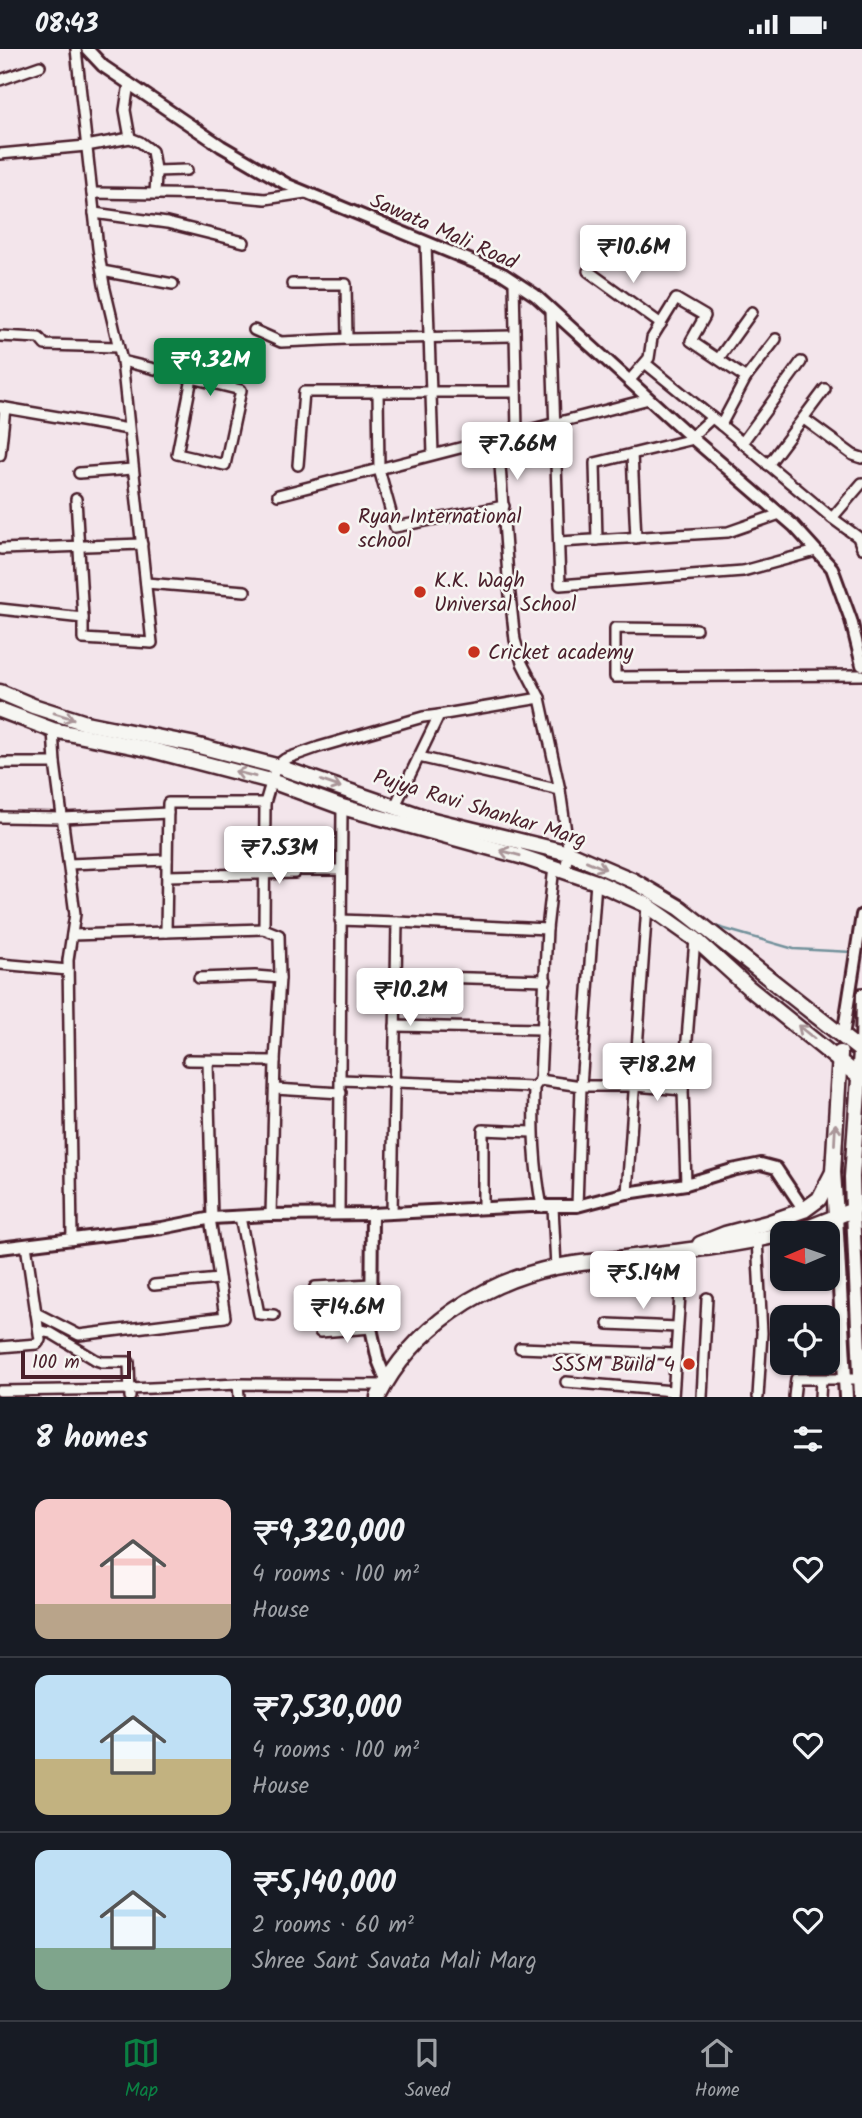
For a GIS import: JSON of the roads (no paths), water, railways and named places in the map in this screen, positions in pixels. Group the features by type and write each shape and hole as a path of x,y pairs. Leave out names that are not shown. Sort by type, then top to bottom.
{"main road":[{"name":"Pujya Ravi Shankar Marg","path":"0,692 86,723 191,744 276,766 433,820 569,853 634,881 680,908 861,1051"},
{"path":"0,710 53,730 152,750 271,781 342,807 520,856 596,883 647,905 695,939 749,988 858,1076"},
{"path":"843,1036 839,1060 833,1172 846,1397"},
{"path":"861,1051 852,1177 859,1264 861,1397"},
{"path":"682,1250 804,1210 819,1199 833,1172"},
{"path":"824,1221 853,1210"},
{"path":"383,1388 420,1338 450,1313 505,1282 556,1267 725,1246 770,1236"}],"street":[{"path":"76,49 102,271 121,361 152,643 83,639 76,499"},
{"name":"Sawata Mali Road","path":"87,49 103,66 221,146 288,185 503,274 535,295 780,514 832,568 851,621 862,665"},
{"path":"0,80 40,66"},
{"path":"129,83 125,110 130,138"},
{"path":"0,154 86,146 130,138 152,151 155,194"},
{"path":"155,171 187,170"},
{"path":"92,193 224,195 265,199 305,193"},
{"path":"94,213 167,223 244,242"},
{"path":"426,243 433,454"},
{"path":"102,271 173,284"},
{"path":"588,271 661,324"},
{"path":"514,281 517,432"},
{"path":"292,284 345,284 347,339"},
{"path":"629,381 649,358 652,338 677,299 705,316 691,341 747,378"},
{"path":"551,310 560,585 743,571 816,551"},
{"path":"719,358 752,312"},
{"path":"254,330 281,342 514,336"},
{"path":"0,336 39,338 45,345 118,347"},
{"path":"721,425 747,378 776,339"},
{"path":"121,361 192,378 241,390 225,465 177,454 192,378"},
{"path":"742,443 801,362"},
{"path":"645,363 858,537 862,548"},
{"path":"768,465 825,389"},
{"path":"378,391 379,468 395,527 503,506"},
{"path":"299,465 304,392 516,392"},
{"path":"278,495 649,399"},
{"path":"0,456 3,407 128,429"},
{"path":"597,540 595,463 692,438 712,418"},
{"path":"804,419 853,455 862,458"},
{"path":"498,437 515,640 522,663 540,698 569,853 559,869 547,929 543,1034 533,1132 534,1161 547,1207 556,1267"},
{"path":"632,454 636,538"},
{"path":"79,473 133,469"},
{"path":"832,518 862,483"},
{"path":"559,542 729,532 780,514"},
{"path":"1,549 142,544"},
{"path":"146,583 245,591"},
{"path":"0,609 83,618"},
{"path":"696,629 615,628 615,677 862,675"},
{"path":"264,929 265,803 276,766 285,759 319,747 423,717 540,698"},
{"path":"395,806 439,715"},
{"path":"53,730 75,914 68,970 72,1239"},
{"path":"419,757 559,790"},
{"path":"0,763 55,763"},
{"path":"166,932 168,803 265,803"},
{"path":"339,1213 342,807"},
{"path":"0,817 62,818 168,813"},
{"path":"69,864 167,860"},
{"path":"167,876 341,870"},
{"path":"577,1206 580,1086 596,883"},
{"path":"627,1192 647,905"},
{"path":"843,1036 862,915"},
{"path":"340,920 547,929"},
{"path":"392,1213 397,922"},
{"path":"861,928 862,934"},
{"path":"72,935 264,929 279,935 280,978 271,1215"},
{"path":"686,1184 683,1090 695,939"},
{"path":"0,964 68,970"},
{"path":"396,977 545,980"},
{"path":"199,978 280,978"},
{"path":"861,1051 862,995"},
{"path":"395,1026 542,1029"},
{"path":"188,1060 275,1061"},
{"path":"36,1313 79,1335 225,1317 211,1218 208,1062"},
{"path":"341,1080 537,1083 683,1090"},
{"path":"275,1089 341,1093"},
{"path":"483,1208 483,1130 533,1132"},
{"path":"0,1248 162,1228 211,1218 577,1206 627,1192 686,1184 761,1164 776,1168 804,1210"},
{"path":"0,1391 30,1394 184,1392 238,1384 383,1388 371,1328 372,1214"},
{"path":"240,1217 259,1314 274,1315"},
{"path":"757,1239 762,1333 758,1397"},
{"path":"0,1347 37,1344 40,1340 26,1245"},
{"path":"566,1382 673,1394 682,1250"},
{"path":"154,1285 219,1279"},
{"path":"315,1287 372,1284"},
{"path":"702,1397 707,1298"},
{"path":"607,1324 677,1328"},
{"path":"320,1332 371,1328"},
{"path":"40,1331 51,1333 102,1362 129,1361 130,1393"},
{"path":"520,1348 676,1354"},
{"path":"794,1397 796,1379 860,1379"},
{"path":"820,1397 821,1380"},
{"path":"238,1384 239,1397"}],"waterway":[{"path":"711,925 794,949 852,952"}],"place":[{"name":"Ryan International school","path":"344,528"},
{"name":"K.K. Wagh Universal School","path":"420,592"},
{"name":"Cricket academy","path":"474,652"},
{"name":"SSSM Build 4","path":"689,1364"}]}
